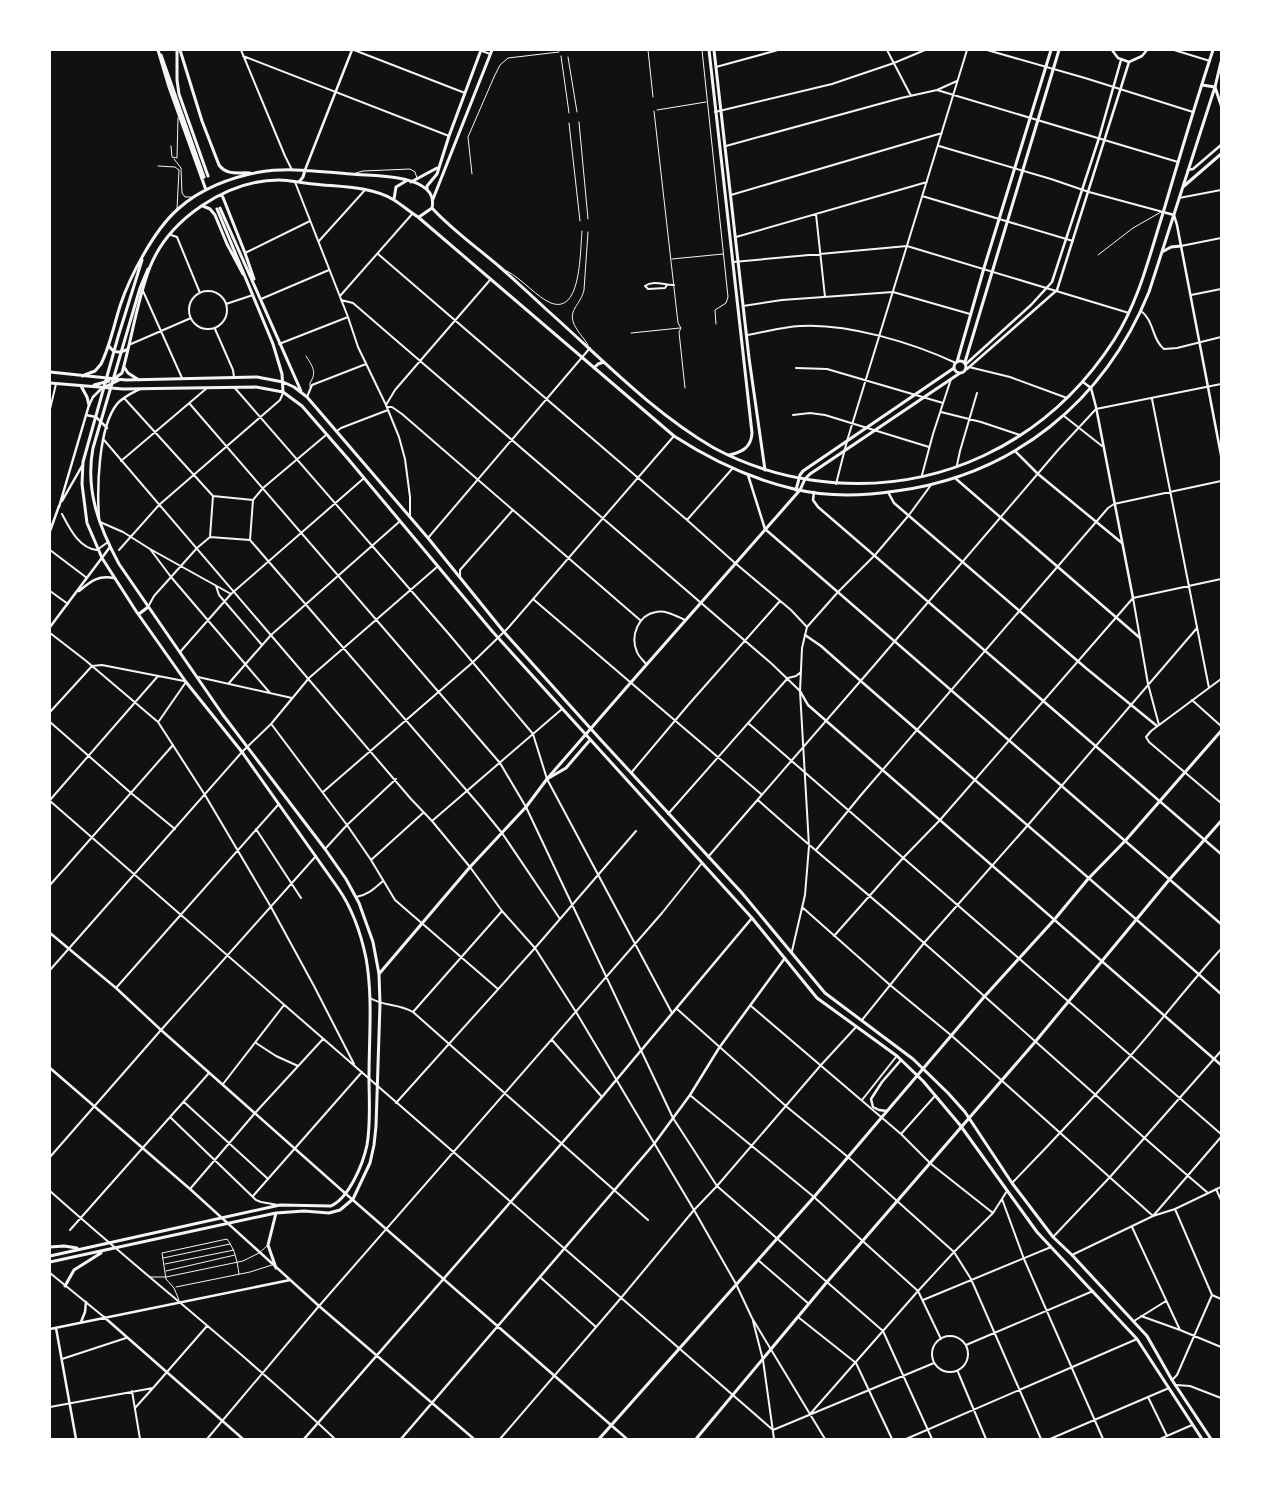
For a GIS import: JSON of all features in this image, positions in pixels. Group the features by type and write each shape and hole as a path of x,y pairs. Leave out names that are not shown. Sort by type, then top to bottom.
{"main road":[{"path":"158,50 178,112 207,190"},
{"path":"158,50 206,177 179,94 177,80 178,50"},
{"path":"178,50 202,121 223,171 253,173 305,170 409,181 427,189 433,199"},
{"path":"427,189 427,186 436,176 464,93 481,50"},
{"path":"709,50 748,386 752,441 743,451 728,455"},
{"path":"714,50 743,306 766,470"},
{"path":"798,490 802,471 954,368 1051,50"},
{"path":"379,974 470,867 526,807 560,764 765,529 805,479 922,397 964,372 991,270 1059,50"},
{"path":"432,208 449,226 502,269 604,362 678,425 728,455 766,470 799,479 836,484 882,483 921,477 957,467 992,453 1021,436 1068,398 1083,382 1114,340 1129,313 1145,274 1162,212 1213,50"},
{"path":"418,217 424,215 432,208 433,199 491,52"},
{"path":"50,1262 276,1213 304,1211 332,1213 340,1210 353,1200 374,1150 380,1004 379,974 367,923 356,897 325,849 223,715 119,564 108,542 92,495 91,461 113,378 143,278 179,223 221,195 266,181 297,182 365,190 394,199 418,217 674,436 698,451 748,475 798,490 850,494 888,492 931,485 988,466 1034,439 1064,416 1091,388 1122,347 1149,292 1219,78 1221,62"},
{"path":"1202,85 1215,87"},
{"path":"1215,87 1221,105"},
{"path":"1183,186 1221,154"},
{"path":"394,199 396,187 401,183 438,168"},
{"path":"297,182 304,177 305,170"},
{"path":"80,376 98,368 104,360 135,268 142,260 159,231 177,210 199,194 216,185 253,173"},
{"path":"221,195 245,253 256,289"},
{"path":"202,206 210,209 216,215 227,244 251,290"},
{"path":"283,392 282,374 272,344 219,208 301,392"},
{"path":"1162,252 1170,247 1182,246"},
{"path":"50,1256 280,1205 329,1207 337,1203 346,1194 367,1146 369,1123 370,998 366,957 354,920 343,895 242,752 186,682 114,578 102,558 89,529 84,508 83,464 142,260"},
{"path":"91,386 121,375 151,266"},
{"path":"108,345 113,351 128,350"},
{"path":"594,368 604,362"},
{"path":"956,362 966,366"},
{"path":"124,367 128,373 140,380"},
{"path":"954,368 960,374"},
{"path":"50,372 120,380 257,377 283,382 307,397 428,538 504,632 742,893 827,995 888,1038 938,1081 965,1112 1012,1183 1053,1237 1147,1336 1172,1380 1211,1439"},
{"path":"102,388 120,380"},
{"path":"50,383 102,388 140,389 233,386 265,388 283,392 302,406 498,638 752,918 820,1001 897,1056 935,1095 960,1125 1037,1232 1136,1339 1202,1439"},
{"path":"748,386 753,385"},
{"path":"81,386 89,405"},
{"path":"139,614 148,607"},
{"path":"599,1439 883,1118 984,997 1221,731"},
{"path":"547,780 566,768 590,740"},
{"path":"696,1439 827,1282 898,1203 1070,1002 1169,880 1221,821"},
{"path":"276,1213 268,1245 276,1268"},
{"path":"50,1247 80,1248"},
{"path":"65,1286 74,1270 104,1251"}],"street":[{"path":"241,50 292,170"},
{"path":"305,170 353,50 464,93"},
{"path":"481,50 491,52"},
{"path":"716,67 778,50"},
{"path":"887,50 911,96"},
{"path":"716,112 832,84 894,64 925,50"},
{"path":"836,484 852,423 894,292 967,50"},
{"path":"987,50 1054,68 1193,112"},
{"path":"1112,50 1121,60 1129,62 1142,56 1147,50"},
{"path":"1174,50 1210,61"},
{"path":"244,56 449,136"},
{"path":"966,366 1048,288 1055,276 1121,60"},
{"path":"966,366 1057,290 1129,62"},
{"path":"726,146 938,90 957,81"},
{"path":"938,90 952,96 1178,162"},
{"path":"731,195 943,132"},
{"path":"1188,170 1193,169 1221,145"},
{"path":"939,146 1023,170 1089,192 1174,214 1182,246 1221,455"},
{"path":"297,182 358,348 387,407 399,437 405,458 410,497 410,518"},
{"path":"736,237 927,182"},
{"path":"318,241 365,190"},
{"path":"1179,198 1221,190"},
{"path":"922,196 1073,241"},
{"path":"340,296 413,213"},
{"path":"816,214 825,297"},
{"path":"245,253 310,221"},
{"path":"169,236 174,235 177,237 200,293"},
{"path":"1182,246 1221,238"},
{"path":"733,262 908,246 1129,313"},
{"path":"378,254 780,600 808,627"},
{"path":"261,299 329,270"},
{"path":"387,407 395,390 490,280"},
{"path":"667,285 665,288 648,289 645,286 663,283 674,285"},
{"path":"1191,295 1221,289"},
{"path":"143,291 182,378"},
{"path":"211,291 219,294 226,304 226,317 221,325 215,329 201,329 190,318 192,299 200,293 211,291"},
{"path":"743,306 782,300 894,292 970,314"},
{"path":"226,304 253,295"},
{"path":"341,300 347,300 357,306 788,678 800,691 808,705 1221,1065"},
{"path":"1140,311 1148,319 1160,345 1164,349 1221,337"},
{"path":"279,344 348,317"},
{"path":"129,344 161,332 190,318"},
{"path":"747,335 786,328 831,327 879,336 956,362"},
{"path":"215,329 233,370 234,377"},
{"path":"428,538 590,348"},
{"path":"307,397 310,388 366,364"},
{"path":"966,366 1038,386 1068,398"},
{"path":"796,368 821,368 943,403"},
{"path":"921,477 952,378"},
{"path":"1083,382 1091,388 1096,409 1148,684 1158,726"},
{"path":"50,408 56,384"},
{"path":"708,857 1096,409 1221,384"},
{"path":"233,386 533,734 547,780 636,942 672,1013"},
{"path":"121,461 207,387"},
{"path":"50,531 59,507 89,405 93,396 102,388"},
{"path":"140,389 124,398 114,410 107,428 98,474 100,521 132,537 231,594"},
{"path":"119,550 159,505 282,398 283,392"},
{"path":"957,467 976,393"},
{"path":"124,398 213,496 253,500"},
{"path":"1152,399 1209,688"},
{"path":"189,403 500,763 526,807 672,1118 717,1186 883,1331 932,1439"},
{"path":"337,431 387,407 392,407 640,620"},
{"path":"940,412 969,419 1021,436"},
{"path":"793,415 814,413 929,447"},
{"path":"86,416 96,417 107,428"},
{"path":"1064,416 1102,446"},
{"path":"326,436 264,488 253,500 250,540 502,833 560,918"},
{"path":"322,792 472,663 504,632 674,436"},
{"path":"104,440 432,821 470,867 502,911 535,948 576,1012 694,1210 736,1284 752,1318 825,1439"},
{"path":"1015,451 1038,474 1122,543"},
{"path":"59,507 83,464"},
{"path":"687,520 732,468"},
{"path":"748,475 765,529 1221,924"},
{"path":"180,652 209,622 231,594 364,478"},
{"path":"955,478 1140,638"},
{"path":"816,850 848,810 952,691 1105,510 1114,504 1221,481"},
{"path":"792,951 802,907 809,846 800,691 805,635 808,627 838,592 875,555 909,515 931,485"},
{"path":"814,492 813,500 816,504 1221,854"},
{"path":"888,492 892,501 1130,705 1158,726"},
{"path":"210,537 213,496"},
{"path":"460,579 460,570 513,510"},
{"path":"62,514 82,544 98,550 108,542"},
{"path":"50,520 54,522"},
{"path":"229,683 271,635 400,522"},
{"path":"148,607 154,596 197,548 210,537 250,540"},
{"path":"50,628 110,547"},
{"path":"150,549 270,693"},
{"path":"50,550 87,578"},
{"path":"50,970 135,876 242,752 271,724 309,678 438,567"},
{"path":"74,596 98,577 114,578"},
{"path":"834,936 903,858 940,820 1077,660 1133,598 1221,579"},
{"path":"216,586 217,592 262,645"},
{"path":"50,590 68,604"},
{"path":"533,599 762,795"},
{"path":"631,773 780,600"},
{"path":"647,665 635,647 636,631 640,620 652,613 658,612 669,613 685,620"},
{"path":"862,1021 924,943 993,866 1197,628"},
{"path":"50,633 135,701 158,722 205,795 271,907 355,1066"},
{"path":"805,635 821,646 1221,994"},
{"path":"50,712 92,666 102,665 186,682 158,722"},
{"path":"668,814 788,678 796,676 801,672"},
{"path":"158,676 50,800 773,1430"},
{"path":"198,677 292,698"},
{"path":"1221,679 1146,737 1149,742 1221,803"},
{"path":"1192,700 1221,726"},
{"path":"432,821 562,709"},
{"path":"50,722 175,829"},
{"path":"748,723 1221,1135 1153,1216"},
{"path":"271,724 347,825 396,901 498,989"},
{"path":"50,886 173,745"},
{"path":"325,849 347,825 396,779"},
{"path":"758,800 1208,1193"},
{"path":"116,988 278,804"},
{"path":"371,860 424,812"},
{"path":"255,829 301,898"},
{"path":"396,1103 535,948 636,831"},
{"path":"50,1157 160,1030 316,856"},
{"path":"207,1439 319,1306 388,1230 662,913 702,863"},
{"path":"356,897 363,896 384,881"},
{"path":"802,907 890,985 952,1036 999,1083 1060,1133 1153,1216"},
{"path":"413,1012 502,911"},
{"path":"304,1439 602,1097 752,918"},
{"path":"50,933 116,988 160,1030 627,1439"},
{"path":"1012,1183 1131,1055 1165,1016 1198,973 1221,949"},
{"path":"401,1439 616,1191 654,1144 690,1095 719,1048 785,958"},
{"path":"370,998 380,1004 402,1006 413,1012 648,1220"},
{"path":"223,1084 284,1005"},
{"path":"751,1006 902,1134 931,1164 993,1213"},
{"path":"676,1009 787,1107 848,1157 954,1252 971,1280 1041,1439"},
{"path":"500,1439 694,1210 856,1027"},
{"path":"190,1189 228,1143 322,1038"},
{"path":"552,1040 602,1097"},
{"path":"256,1043 276,1056 298,1066"},
{"path":"1053,1237 1059,1233 1110,1177 1221,1051"},
{"path":"862,1100 897,1056"},
{"path":"889,1111 873,1107 871,1099 882,1082 901,1060"},
{"path":"50,1068 144,1148 272,1265 474,1439"},
{"path":"70,1230 209,1072"},
{"path":"253,1196 362,1072"},
{"path":"690,1095 814,1197 918,1291 940,1339"},
{"path":"902,1134 935,1095"},
{"path":"184,1102 268,1179"},
{"path":"170,1117 259,1202 280,1205"},
{"path":"1072,1255 1153,1216 1175,1209 1221,1187"},
{"path":"1216,1189 1221,1200"},
{"path":"809,1415 918,1291 993,1213 1008,1190"},
{"path":"50,1192 180,1302 335,1439"},
{"path":"1002,1199 1024,1259 1103,1439"},
{"path":"1175,1209 1212,1295 1221,1299"},
{"path":"1132,1227 1180,1330"},
{"path":"923,1300 1050,1247"},
{"path":"758,1260 809,1304"},
{"path":"50,1273 243,1439"},
{"path":"540,1278 596,1327"},
{"path":"50,1328 290,1280"},
{"path":"966,1345 996,1334 1093,1291"},
{"path":"1172,1380 1177,1375 1212,1295"},
{"path":"1134,1321 1166,1301"},
{"path":"80,1322 85,1312 86,1302"},
{"path":"1141,1316 1221,1347"},
{"path":"798,1317 856,1363 892,1439"},
{"path":"752,1318 763,1360 774,1439"},
{"path":"135,1408 207,1326"},
{"path":"56,1328 76,1439"},
{"path":"953,1336 961,1339 966,1345 968,1351 967,1363 958,1371 947,1372 937,1367 934,1363 932,1358 934,1347 940,1339 953,1336"},
{"path":"62,1359 126,1338"},
{"path":"906,1439 1136,1339"},
{"path":"773,1430 934,1363"},
{"path":"958,1371 986,1439"},
{"path":"1175,1384 1190,1386 1221,1398"},
{"path":"50,1407 152,1388"},
{"path":"1050,1439 1169,1388"},
{"path":"132,1391 140,1439"},
{"path":"1148,1396 1167,1436"},
{"path":"1160,1439 1193,1424"}],"lane":[{"path":"648,50 653,97"},
{"path":"702,50 728,297 728,301 715,310 716,324"},
{"path":"472,174 468,137 500,65 508,58 559,52"},
{"path":"561,56 569,112"},
{"path":"568,57 578,112"},
{"path":"657,110 706,102"},
{"path":"654,111 670,259 678,323 681,328 679,332 685,388"},
{"path":"173,158 178,157 178,112"},
{"path":"579,122 588,220"},
{"path":"569,123 580,221"},
{"path":"171,146 173,158 181,168 184,196 187,198 199,194"},
{"path":"158,166 175,167 179,170 177,210"},
{"path":"350,174 363,171 410,169 415,172 417,178"},
{"path":"1098,255 1133,228 1162,212"},
{"path":"502,269 522,280 547,301 563,304 570,298 576,288 582,231"},
{"path":"588,232 584,290 582,299 573,310 572,316 574,325 590,348"},
{"path":"670,259 723,254"},
{"path":"631,333 681,328"},
{"path":"306,356 314,372 314,377 309,384 310,388"},
{"path":"180,1302 174,1288 167,1281 162,1253 227,1239 236,1255 239,1274"},
{"path":"163,1258 230,1244"},
{"path":"150,1277 166,1276 247,1260 268,1245"},
{"path":"164,1264 234,1250"},
{"path":"165,1271 236,1255"},
{"path":"174,1288 272,1265"}]}
